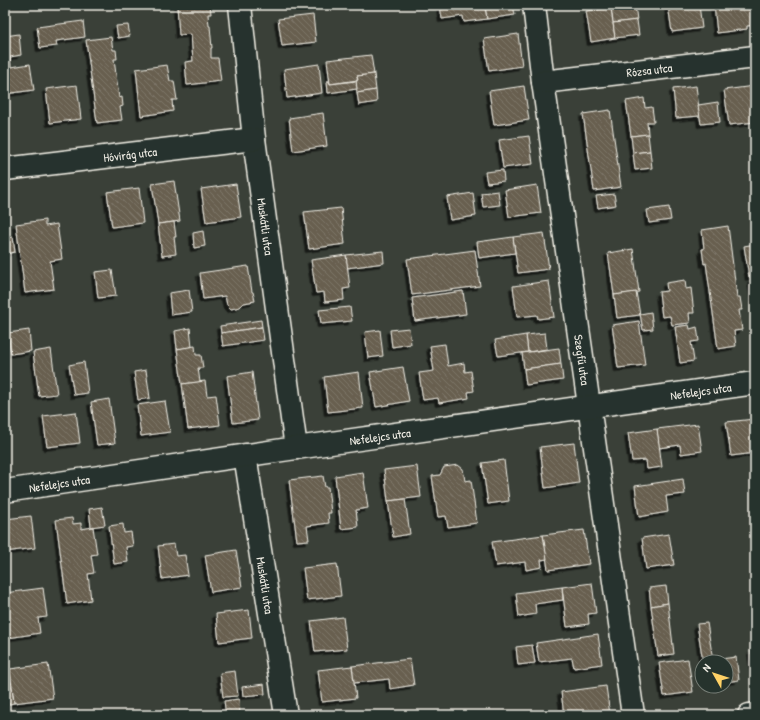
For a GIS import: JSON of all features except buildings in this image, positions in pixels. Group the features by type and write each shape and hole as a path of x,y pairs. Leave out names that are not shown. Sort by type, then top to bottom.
{"street":[{"name":"Muskátli utca","path":"240,5 254,139 296,448"},
{"name":"Szegfű utca","path":"534,5 543,82 633,715"},
{"name":"Rózsa utca","path":"543,82 755,57"},
{"name":"Hóvirág utca","path":"5,169 254,139"},
{"name":"Nefelejcs utca","path":"5,491 245,455 755,383"},
{"name":"Muskátli utca","path":"245,455 286,715"},
{"path":"750,715 755,714"}]}
